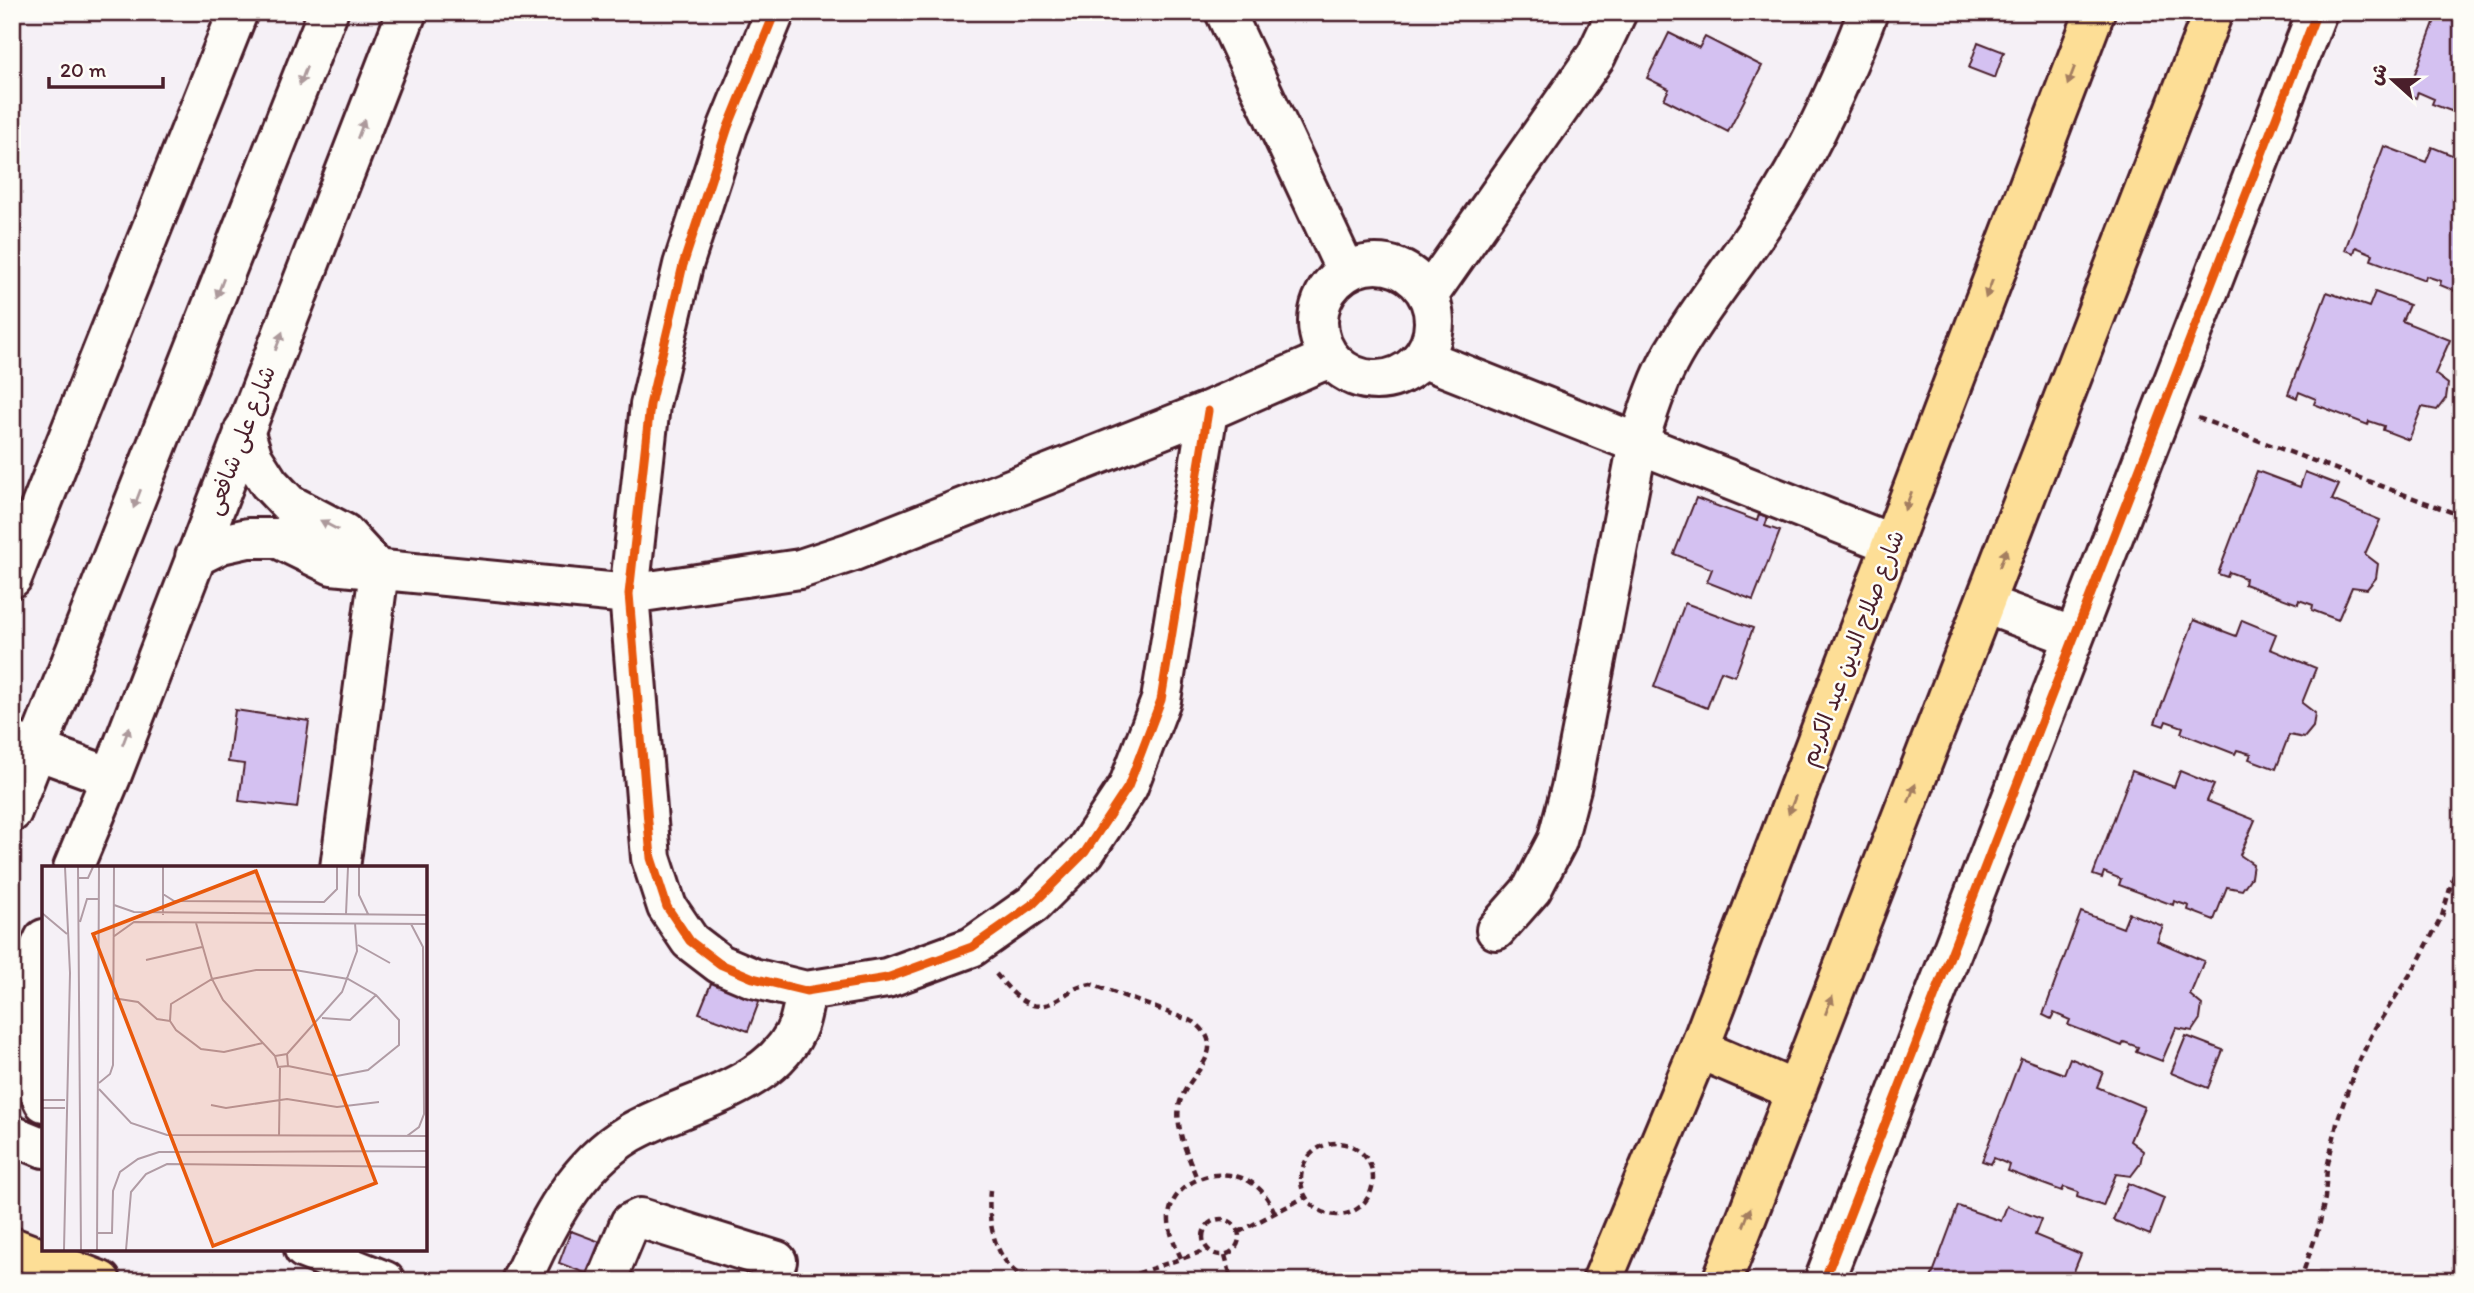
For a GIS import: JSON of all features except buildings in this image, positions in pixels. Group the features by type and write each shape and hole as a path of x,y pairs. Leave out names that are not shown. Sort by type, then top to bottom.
{"main road":[{"name":"شارع صلاح الدين عبد الكريم","path":"1602,1281 1699,1049 2095,12"},
{"path":"1722,1281 2213,12"},
{"path":"1699,1049 1796,1091"},
{"path":"31,1247 101,1281"}],"street":[{"path":"12,578 238,12"},
{"path":"12,812 25,746 328,12"},
{"name":"شارع على شافعى","path":"74,866 111,777 407,12"},
{"path":"775,12 728,128 684,265 650,405 629,594 651,858 667,907 690,941 720,964 753,978 806,992 887,978 972,947 1033,904 1085,852 1128,787 1161,700 1208,411"},
{"path":"1226,12 1346,271"},
{"path":"1428,296 1595,56 1617,12"},
{"path":"1496,930 1532,889 1558,841 1572,789 1638,443 1656,389 1673,354 1780,197 1816,133 1868,12"},
{"path":"1824,1281 2317,12"},
{"path":"1383,264 1401,270 1417,280 1428,296 1434,328 1430,344 1422,358 1409,370 1393,378 1375,381 1358,378 1342,370 1329,358 1319,335 1318,310 1328,288 1346,271 1364,265 1383,264"},
{"path":"195,557 220,544 248,538 277,538 332,565 629,594 800,569 851,552 1208,411 1329,358"},
{"path":"1422,358 1892,544"},
{"path":"244,430 253,458 269,483 289,504 344,533 379,571"},
{"path":"340,866 379,571"},
{"path":"1985,604 2074,637"},
{"path":"25,746 111,777"},
{"path":"42,944 26,981 26,1028 36,1087 42,1098"},
{"path":"521,1281 542,1233 565,1195 595,1162 629,1134 757,1075 782,1053 799,1024 806,992"},
{"path":"12,1135 42,1147"},
{"path":"606,1281 627,1228 630,1223 640,1218 777,1261"},
{"path":"309,1251 384,1281"}],"path":[{"path":"2164,406 2462,516"},
{"path":"2300,1281 2319,1227 2327,1168 2338,1119 2354,1072 2375,1028 2417,964 2442,915 2457,865 2462,831"},
{"path":"972,947 1016,997 1027,1004 1040,1006 1052,1003 1075,986 1091,984 1194,1022 1203,1029 1209,1040 1209,1051 1205,1063 1186,1087 1179,1106 1179,1128 1197,1179"},
{"path":"1333,1142 1347,1144 1359,1150 1368,1160 1373,1174 1372,1188 1366,1201 1355,1210 1341,1215 1328,1214 1314,1208 1305,1196 1301,1169 1308,1157 1319,1147 1333,1142"},
{"path":"1181,1258 1172,1237 1169,1216 1175,1196 1197,1179 1215,1174 1233,1175 1250,1182 1266,1194 1275,1213"},
{"path":"990,1190 988,1215 993,1239 1006,1261 1029,1281"},
{"path":"1239,1232 1305,1196"},
{"path":"1217,1219 1226,1219 1234,1224 1239,1232 1238,1242 1233,1250 1225,1255 1207,1250 1203,1241 1203,1231 1208,1223 1217,1219"},
{"path":"1115,1281 1207,1250"},
{"path":"1225,1255 1232,1281"}],"cycle path":[{"path":"775,12 728,127 683,265 650,405 629,594 651,858 667,907 690,941 720,964 753,978 806,991 887,978 972,947 1033,904 1085,852 1128,787 1161,700 1208,411"},
{"path":"1824,1281 2317,12"}]}
